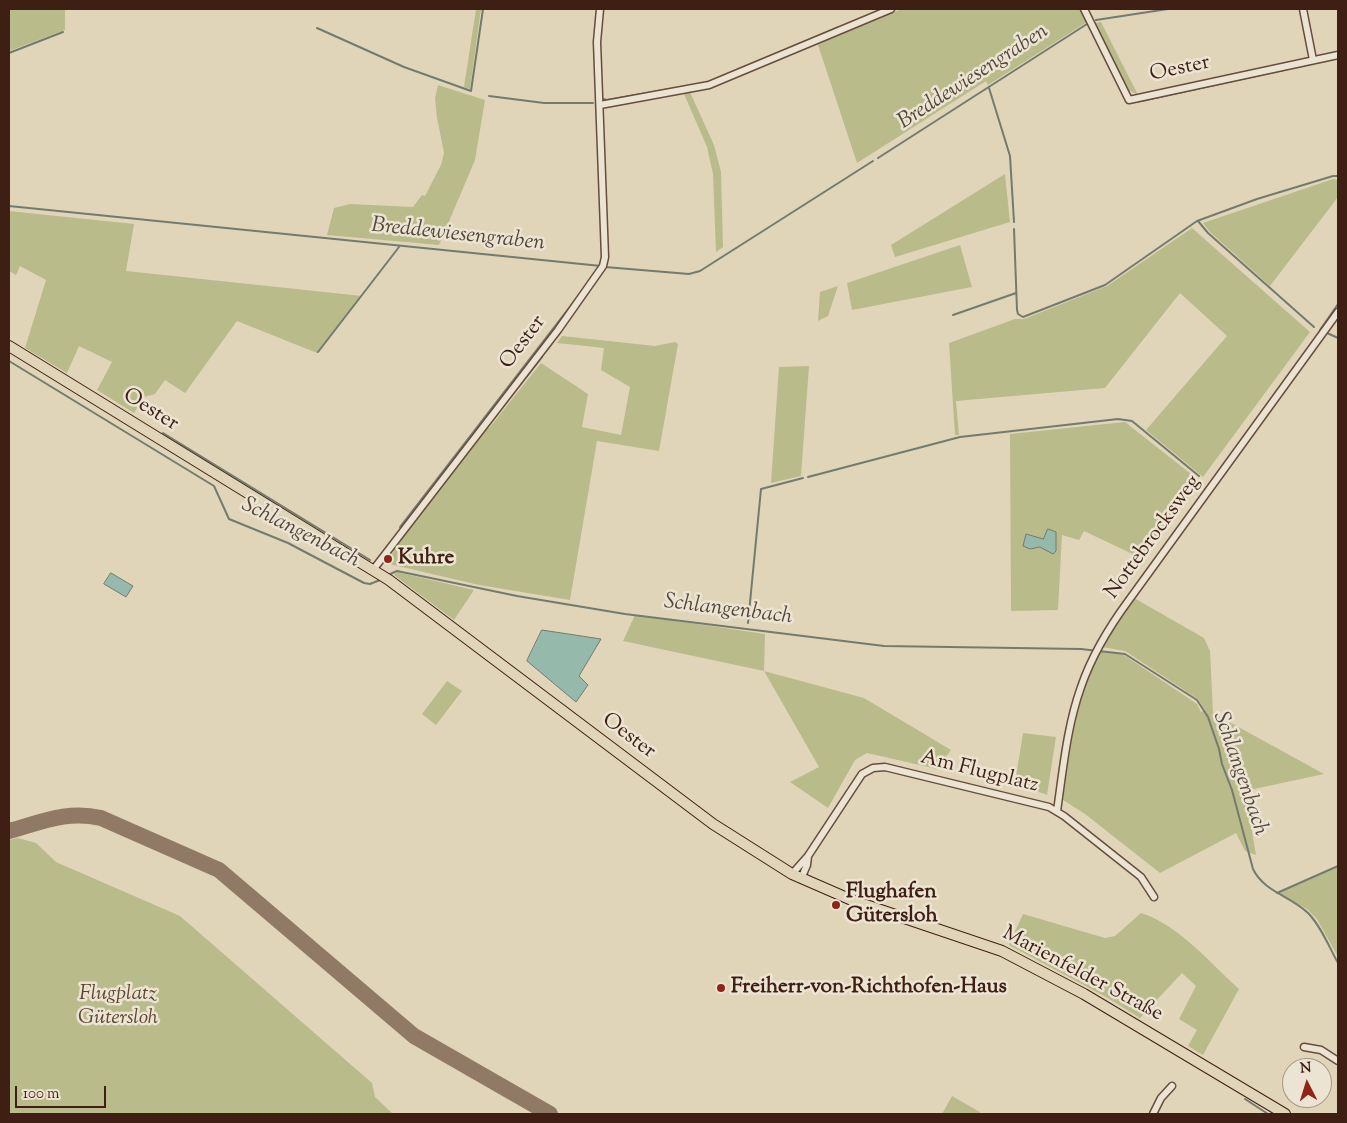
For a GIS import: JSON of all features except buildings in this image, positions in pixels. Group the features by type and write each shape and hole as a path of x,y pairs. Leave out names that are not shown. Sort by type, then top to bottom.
{"main road":[{"name":"Oester","path":"9,346 380,574 713,824 797,877"},
{"name":"Marienfelder Straße","path":"797,877 854,901 1002,951 1084,994 1285,1114"}],"street":[{"name":"Oester","path":"380,574 598,276 605,257 597,42 600,9"},
{"path":"600,104 709,85 891,9"},
{"name":"Oester","path":"1084,9 1129,100 1338,54"},
{"path":"1303,9 1313,60"},
{"name":"Nottebrocksweg","path":"1057,811 1074,708 1095,653 1129,600 1338,312"},
{"name":"Am Flugplatz","path":"797,877 808,856 862,774 873,768 885,767 1038,803 1057,811 1141,877 1154,897"},
{"name":"Am Flugplatz","path":"797,877 807,864 808,856"},
{"path":"1304,1046 1321,1050 1338,1061"},
{"path":"1153,1114 1160,1098 1172,1086"}],"green space":[{"path":"9,9 65,9 65,30 9,51"},
{"path":"476,9 481,9 470,89 464,87"},
{"path":"902,9 1080,9 1087,22 988,85 986,81 857,163 817,42"},
{"path":"1101,22 1138,95 1128,90 1095,23"},
{"path":"1338,56 1338,59 1137,103 1139,100"},
{"path":"438,85 485,100 475,160 439,245 327,235 334,208 350,204 413,207 422,195 425,196 441,165 444,153 435,98"},
{"path":"690,92 714,145 721,172 723,247 716,252 713,174 707,147 684,94"},
{"path":"1005,174 1010,222 895,257 891,245"},
{"path":"1333,179 1338,180 1338,197 1270,286 1210,232 1203,223"},
{"path":"9,211 134,224 126,271 362,296 317,353 237,321 185,393 165,380 155,394 144,397 134,413 97,390 112,362 79,346 67,373 25,348 46,280 20,266 16,275 9,271"},
{"path":"1192,228 1310,332 1203,477 1146,430 1227,336 1180,293 1105,388 956,401 959,435 955,435 949,343 1015,319 1024,319 1107,286"},
{"path":"960,245 972,287 852,310 847,283"},
{"path":"838,286 828,316 818,321 820,292"},
{"path":"562,336 655,346 675,342 678,344 659,451 597,441 570,600 479,585 385,563 394,551 392,549 486,426 489,428 541,363 588,394 582,427 621,435 630,387 601,370 604,348 557,343"},
{"path":"809,366 801,476 771,483 779,367"},
{"path":"1125,422 1200,481 1143,559 1084,531 1079,540 1062,535 1058,610 1011,611 1010,434"},
{"path":"397,572 474,590 454,620 394,575"},
{"path":"1134,598 1204,638 1210,651 1213,713 1324,774 1245,791 1256,855 1245,851 1236,833 1160,873 1085,814 1063,800 1075,724 1092,669 1101,651 1124,655 1197,704 1201,712 1205,710 1198,699 1125,651 1102,647"},
{"path":"635,615 765,634 764,671 623,641"},
{"path":"764,671 864,698 951,750 937,769 867,753 855,760 828,808 790,782 819,767"},
{"path":"447,681 462,691 436,725 422,714"},
{"path":"1023,733 1056,737 1047,795 1015,783"},
{"name":"Flugplatz Gütersloh","path":"18,838 36,843 56,862 180,916 372,1083 375,1097 393,1114 9,1114 9,840"},
{"path":"1338,867 1338,957 1317,919 1307,909 1279,893"},
{"path":"1141,913 1168,926 1181,935 1239,989 1203,1055 1188,1046 1197,1030 1179,1019 1196,986 1182,973 1140,1018 1106,997 1009,945 1023,914 1105,938 1115,936"},
{"path":"952,1096 980,1112 979,1114 942,1114"}],"shaded area":[{"path":"1048,529 1056,532 1056,551 1053,554 1040,547 1030,549 1023,546 1026,534 1043,539"},
{"path":"111,573 133,586 126,597 104,584"},
{"path":"542,630 601,639 579,676 588,685 576,702 527,661"}],"waterway":[{"path":"317,28 404,67 471,91 483,9"},
{"name":"Breddewiesengraben","path":"1096,20 1168,9"},
{"name":"Breddewiesengraben","path":"878,158 1087,24"},
{"path":"728,74 839,27"},
{"path":"9,53 63,32"},
{"path":"1141,101 1338,58"},
{"path":"989,88 1010,156 1014,222"},
{"path":"603,99 607,100 670,89"},
{"path":"489,96 544,103 593,103"},
{"name":"Breddewiesengraben","path":"605,267 689,274 700,271 873,161"},
{"path":"1014,229 1017,310 1018,314 1023,317 1105,285 1197,221 1257,199 1338,176"},
{"name":"Breddewiesengraben","path":"9,206 601,266"},
{"path":"1198,221 1208,233 1314,327"},
{"path":"318,352 399,247"},
{"path":"953,315 1016,293"},
{"path":"400,527 579,295"},
{"path":"1320,330 1338,304"},
{"path":"1327,333 1338,338"},
{"path":"546,351 552,343"},
{"path":"494,418 542,357"},
{"name":"Schlangenbach","path":"9,361 214,486 229,519 288,543 364,583 370,584 380,580"},
{"path":"808,477 960,437 1118,419 1132,421 1199,476"},
{"path":"163,433 370,560"},
{"path":"748,623 761,489 803,478"},
{"name":"Schlangenbach","path":"388,575 397,571 517,596 625,614 884,646 1081,649 1125,654 1197,700 1208,717 1219,749 1253,869 1258,877 1271,889 1294,902 1313,918 1338,963"},
{"path":"1277,893 1338,866"},
{"path":"1245,1099 1268,1114"}],"taxiway":[{"path":"9,831 66,816 77,815 101,818 219,870 414,1036 550,1114"}],"place":[{"name":"Kuhre","path":"388,559"},
{"name":"Flughafen Gütersloh","path":"836,905"},
{"name":"Freiherr-von-Richthofen-Haus","path":"721,988"}]}
